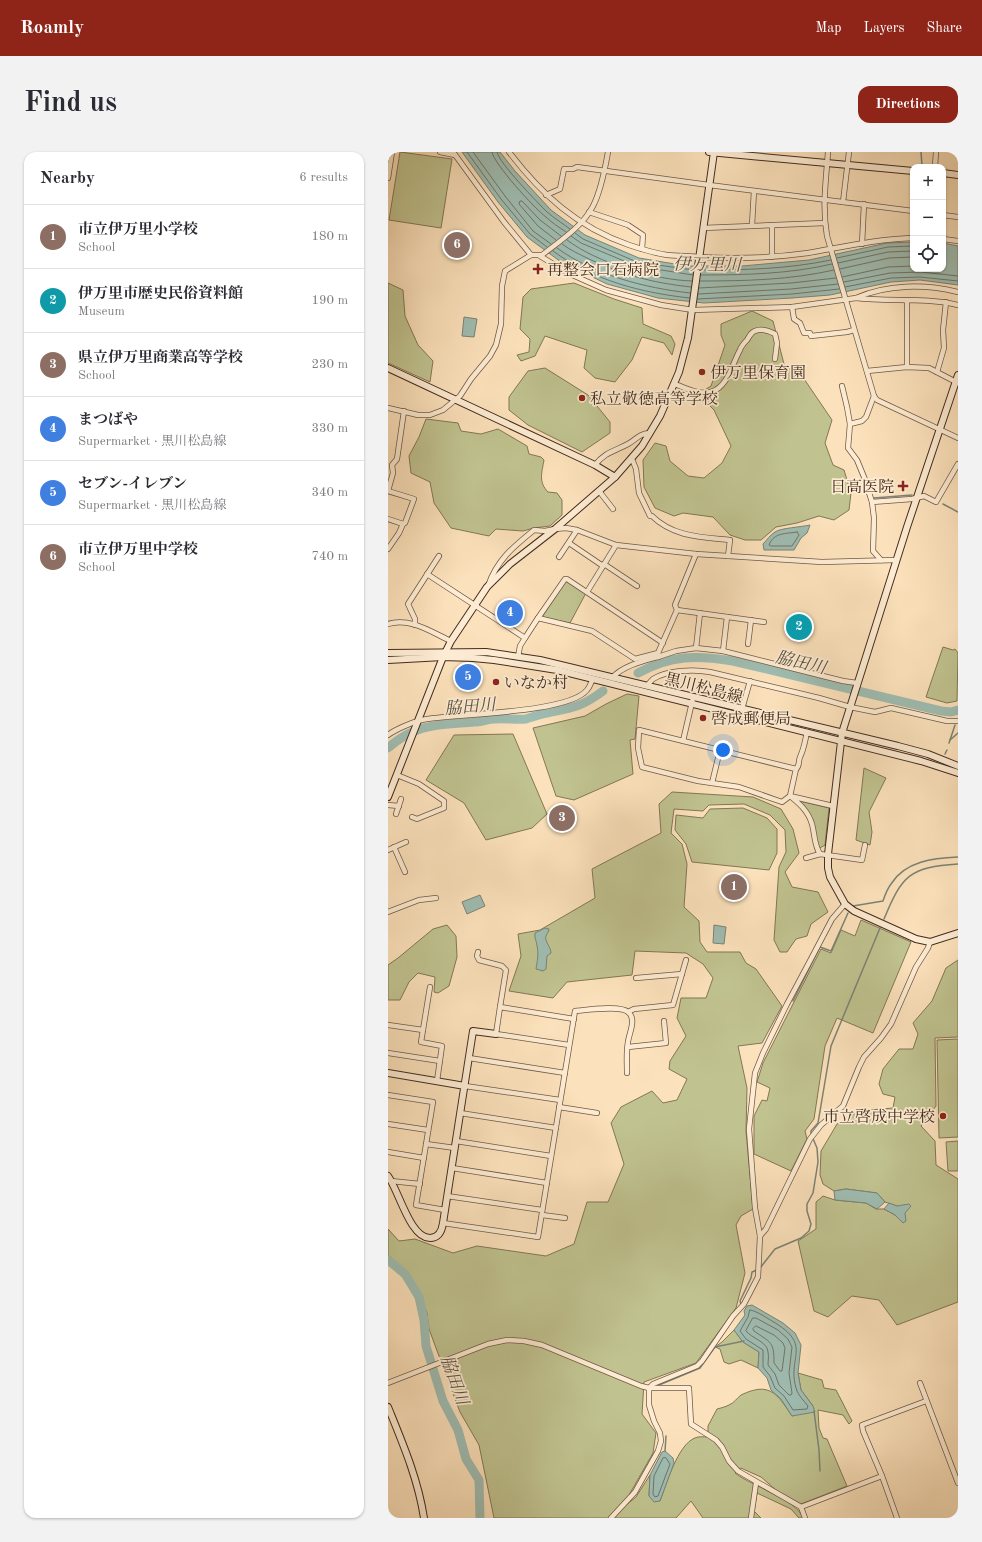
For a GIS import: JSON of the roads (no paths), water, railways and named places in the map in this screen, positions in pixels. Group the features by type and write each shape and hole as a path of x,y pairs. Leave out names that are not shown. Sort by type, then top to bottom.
{"street":[{"path":"388,178 392,152 389,152"},
{"path":"440,152 454,154 504,222 531,255"},
{"path":"509,152 546,195 579,224 620,242 665,255 699,259 772,257 843,248 890,239 910,238"},
{"path":"541,256 579,224 589,212 598,197 608,152"},
{"path":"709,152 910,171"},
{"path":"388,797 451,641 487,587 510,564 615,478 632,459 650,433 667,402 675,384 684,356 693,309 714,152"},
{"path":"828,152 824,200 825,223 831,249 874,396 877,400 958,438"},
{"path":"843,202 849,152"},
{"path":"935,164 936,152"},
{"path":"546,195 560,189 564,169 573,169 578,167 910,211"},
{"path":"946,173 958,175"},
{"path":"752,226 754,191"},
{"path":"862,244 864,204"},
{"path":"589,212 628,225 643,235 642,249"},
{"path":"946,215 958,217"},
{"path":"703,228 825,223"},
{"path":"772,225 772,257"},
{"path":"946,239 958,241"},
{"path":"388,408 404,412 430,415 443,410 456,400 490,356 496,345 501,324 502,286 505,271 531,255 541,256 568,273 606,290 661,305 693,309 792,308 845,298 946,302 958,305"},
{"path":"856,298 864,294 890,288 918,286 958,292"},
{"path":"907,300 907,367"},
{"path":"937,372 944,348 942,330 946,302"},
{"path":"792,308 794,319 800,323 804,333 810,332 811,336 854,330"},
{"path":"675,384 692,390 704,392 711,392 720,386 727,379 740,349 753,331 766,330 775,334 777,343 775,359"},
{"path":"866,371 907,367 929,368 957,384"},
{"path":"388,368 595,464 615,478"},
{"path":"958,375 957,384 896,560 842,733 828,854 830,877 845,904 854,911 916,939 930,942 958,933"},
{"path":"842,386 850,424 848,448 857,460 872,502 874,518 873,551 881,560"},
{"path":"850,424 862,421 866,416 874,396"},
{"path":"388,548 405,523 414,499 388,491 393,473 392,465 397,459 404,412"},
{"path":"595,464 610,451 628,444 641,434 650,433"},
{"path":"632,459 636,468 639,492 650,516 668,529 676,532 730,540 728,556"},
{"path":"872,502 912,499 924,496 936,502 958,464"},
{"path":"599,491 613,509"},
{"path":"388,519 403,524"},
{"path":"487,587 491,575 509,550 534,530 577,530 616,545 696,554 827,562 896,560"},
{"path":"559,557 577,530"},
{"path":"569,543 637,586"},
{"path":"587,592 616,545"},
{"path":"612,678 615,674 634,664 658,655 677,610 675,605 696,554"},
{"path":"415,624 415,619 408,604 439,556"},
{"path":"427,574 525,638"},
{"path":"518,657 520,646 565,579 663,643"},
{"path":"677,610 764,622"},
{"path":"696,648 700,613"},
{"path":"723,651 727,617"},
{"path":"538,618 592,631 635,659 696,648 723,651 835,679 857,683"},
{"path":"748,644 751,620"},
{"path":"388,624 396,621 405,621 415,624 451,641"},
{"name":"黒川松島線","path":"445,654 486,652 565,666 647,686 693,701 742,709 928,754 958,766"},
{"path":"388,653 445,654"},
{"path":"388,660 445,654"},
{"name":"黒川松島線","path":"445,654 557,670 693,701 922,761 958,773"},
{"path":"647,686 653,679 666,675 691,670 710,672 875,712 891,708 947,721 958,721"},
{"path":"388,735 403,726 425,719 510,712 568,701 588,689 593,679"},
{"path":"742,709 750,681"},
{"path":"683,741 693,701"},
{"path":"796,769 640,730 638,748 642,767 712,783 739,787 782,802 790,796 796,769 798,767 800,757 803,754 807,732"},
{"path":"712,783 720,750"},
{"path":"397,775 419,784 444,801 444,808 417,819 412,817"},
{"path":"790,796 833,806"},
{"path":"790,796 802,806 808,814 812,824 816,847 820,854"},
{"path":"396,814 401,799"},
{"path":"388,805 399,806"},
{"path":"388,850 406,842"},
{"path":"806,858 820,854 828,854 862,860 865,845"},
{"path":"394,847 405,872"},
{"path":"388,912 419,900 436,898"},
{"path":"611,1518 639,1487 661,1441 660,1433 649,1405 649,1388 653,1384 697,1366 702,1361 716,1338 742,1306 758,1277 760,1236 755,1208 749,1129 755,1073 763,1053 832,919 845,904"},
{"path":"760,1236 766,1229 812,1137 821,1125 846,1102 864,1056 881,1038 891,1024 916,967 930,942"},
{"path":"478,952 477,956 479,960 502,966 506,970 496,1034"},
{"path":"628,1012 634,1009 673,1004 686,960"},
{"path":"636,978 682,974"},
{"path":"430,987 421,1042 442,1046 437,1081"},
{"path":"500,1007 574,1019"},
{"path":"443,1223 538,1237 575,1010 621,1009 628,1012 632,1017 632,1028 628,1047 627,1073"},
{"path":"628,1047 666,1043 664,1021"},
{"path":"388,1025 423,1030"},
{"path":"390,1178 409,1219 419,1234 424,1237 434,1237 442,1230 473,1031 569,1045"},
{"path":"388,1053 440,1061"},
{"path":"469,1058 565,1073"},
{"path":"388,1073 560,1100"},
{"path":"388,1095 433,1102 416,1205 445,1210"},
{"path":"559,1107 597,1113"},
{"path":"460,1112 556,1128"},
{"path":"388,1124 428,1130"},
{"path":"456,1141 551,1156"},
{"path":"426,1144 455,1148"},
{"path":"388,1152 424,1158"},
{"path":"452,1168 547,1183"},
{"path":"390,1178 420,1184"},
{"path":"448,1196 542,1212 565,1218"},
{"path":"388,1383 488,1344 506,1340 542,1346 641,1386 649,1388 689,1388 691,1424 716,1440 722,1447 729,1461 738,1471 801,1507 805,1518"},
{"path":"920,1383 958,1483"},
{"path":"897,1518 862,1426 926,1401"},
{"path":"388,1408 412,1467 421,1500 424,1518"},
{"path":"801,1507 882,1476"},
{"path":"751,1518 756,1482"}],"water":[{"path":"462,152 500,152 515,171 551,210 585,235 639,258 687,266 742,266 809,260 887,243 910,242 910,272 946,272 946,244 958,246 958,285 920,280 891,282 830,295 704,303 658,298 607,284 561,262 527,237 498,202"},
{"path":"464,317 477,319 474,337 462,336"},
{"path":"810,525 807,533 801,538 794,550 764,550 763,544 775,532"},
{"path":"480,895 485,906 467,914 462,902"},
{"path":"714,925 726,927 724,944 713,943"},
{"path":"545,928 549,929 546,938 551,953 547,956 546,969 543,971 536,969 538,952 535,933"},
{"path":"846,1189 877,1193 885,1202 877,1209 866,1203 835,1200 834,1191"},
{"path":"889,1203 897,1206 909,1204 911,1206 905,1213 906,1221 903,1223 895,1215 884,1209"},
{"path":"752,1305 783,1323 795,1333 801,1345 798,1373 801,1390 813,1406 815,1412 792,1416 781,1399 771,1390 767,1378 758,1368 759,1352 743,1342 734,1330 745,1315 744,1311 747,1306"},
{"path":"665,1451 673,1458 674,1463 660,1501 654,1502 649,1496 650,1475 662,1452"}],"waterway":[{"path":"921,152 922,164"},
{"path":"874,498 912,495"},
{"path":"943,504 958,512"},
{"name":"脇田川","path":"638,673 662,663 684,658 695,657 720,659 941,711 951,712 958,710"},
{"name":"脇田川","path":"388,748 408,734 428,727 492,719 526,719 582,704 603,691"},
{"path":"949,743 955,725"},
{"path":"950,740 958,733"},
{"path":"945,754 947,750"},
{"path":"853,906 883,901 888,888 897,876 912,866 921,862 939,858 958,857"},
{"path":"884,919 896,892 910,876 918,871 929,868 958,864"},
{"path":"793,1001 820,947 831,951 848,913"},
{"path":"760,1268 775,1249 801,1238 809,1231 811,1224 807,1211 807,1204 813,1193 818,1162 817,1148 811,1131 818,1123 831,1046 880,928"},
{"name":"脇田川","path":"388,1260 405,1274 419,1297 424,1320 426,1346 443,1401 458,1430 466,1459 479,1480 480,1518"},
{"path":"741,1304 740,1301 751,1278 752,1272 757,1270"},
{"path":"659,1385 700,1368 715,1347 744,1341"},
{"path":"814,1411 820,1471"},
{"path":"665,1451 666,1436"}],"place":[{"name":"市立伊万里中学校","path":"457,245"},
{"name":"再整会口石病院","path":"538,269"},
{"name":"伊万里保育園","path":"702,372"},
{"name":"私立敬徳高等学校","path":"582,398"},
{"name":"日高医院","path":"903,486"},
{"name":"まつばや","path":"510,613"},
{"name":"伊万里市歴史民俗資料館","path":"799,627"},
{"name":"セブン-イレブン","path":"468,677"},
{"name":"いなか村","path":"496,682"},
{"name":"啓成郵便局","path":"703,718"},
{"name":"県立伊万里商業高等学校","path":"562,818"},
{"name":"市立伊万里小学校","path":"734,887"},
{"name":"市立啓成中学校","path":"943,1116"}],"water label":[{"name":"伊万里川","path":"707,264"}]}
